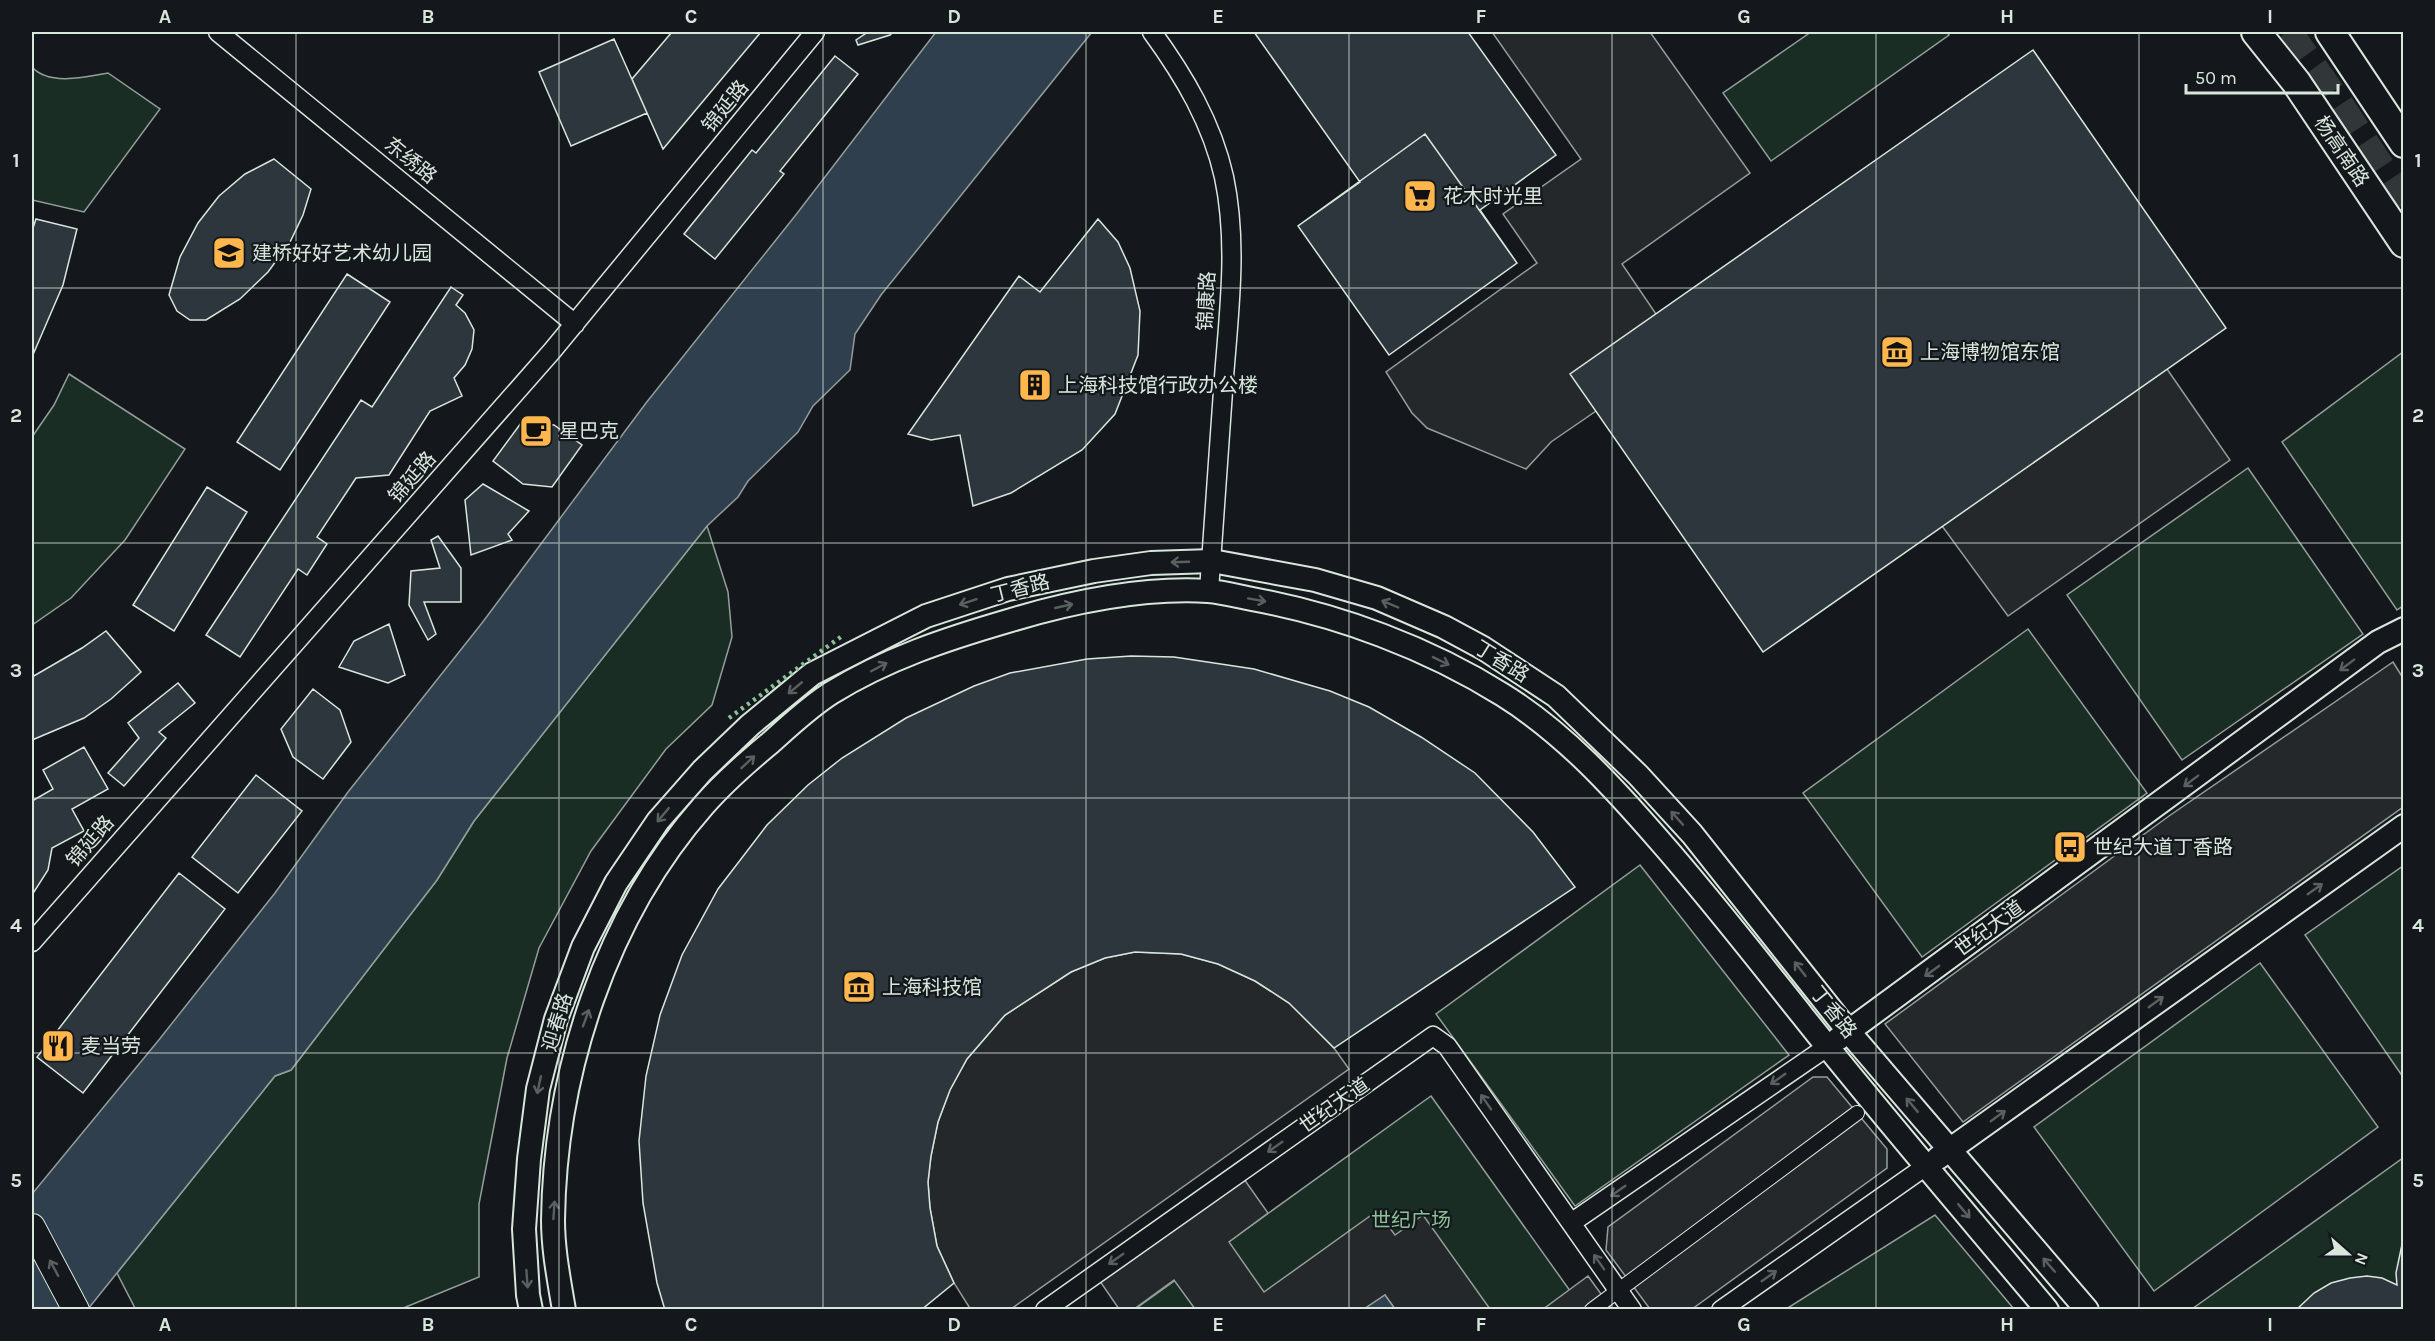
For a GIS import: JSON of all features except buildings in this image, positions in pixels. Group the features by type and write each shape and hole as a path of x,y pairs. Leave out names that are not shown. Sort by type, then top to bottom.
{"main road":[{"name":"杨高南路","path":"2256,32 2295,82 2402,240"},
{"path":"2330,32 2403,143"},
{"path":"32,1227 76,1310"}],"street":[{"name":"东绣路","path":"218,32 574,324"},
{"name":"锦延路","path":"32,942 574,324 815,32"},
{"name":"锦康路","path":"1152,32 1182,74 1208,126 1224,177 1232,231 1231,289 1209,591"},
{"name":"丁香路","path":"702,771 750,725 812,674 926,616 1008,589 1094,571 1151,563 1212,561 1315,580 1377,598 1444,627 1483,648 1556,696 1638,775 1692,834 1849,1032 2087,1310"},
{"name":"丁香路","path":"706,802 754,757 828,695 885,663 948,638 1028,615 1096,599 1152,593 1209,591 1298,607 1416,649 1479,681 1541,721 1580,755 1627,804 1713,903 1827,1047 2047,1310"},
{"name":"世纪大道","path":"1571,1223 1849,1032 2369,648 2403,629"},
{"name":"迎春路","path":"531,1310 524,1228 529,1159 538,1089 556,1019 583,947 616,883 658,821 702,771"},
{"name":"迎春路","path":"564,1310 557,1270 553,1222 558,1159 567,1096 583,1028 607,962 630,911 681,833 706,802"},
{"path":"1721,1310 1950,1150 2403,826"},
{"name":"世纪大道","path":"1045,1310 1432,1036 1447,1046 1632,1310"},
{"path":"1593,1310 1618,1289 1857,1113"}],"green space":[{"path":"1811,32 1947,32 1949,35 1771,161 1723,93"},
{"path":"32,67 48,77 68,79 108,73 160,109 84,212 32,200"},
{"path":"2403,352 2404,605 2397,610 2282,442"},
{"path":"69,374 185,449 125,540 71,598 32,625 32,437 54,405"},
{"path":"2248,468 2363,634 2182,760 2067,595"},
{"path":"707,526 728,592 732,637 712,705 666,749 591,851 539,948 507,1058 479,1204 479,1277 401,1309 136,1310 117,1273 275,1076 291,1070 437,880 474,821"},
{"path":"2028,629 2147,793 1922,957 1803,793"},
{"path":"1640,865 1789,1055 1575,1206 1436,1014"},
{"path":"2403,866 2403,1077 2305,935"},
{"path":"2260,963 2378,1127 2154,1291 2034,1127"},
{"name":"世纪广场","path":"1431,1096 1583,1309 1134,1310"},
{"path":"2403,1158 2403,1309 2192,1309"},
{"path":"1935,1215 2014,1309 1786,1309"}],"shaded area":[{"path":"1492,32 1650,32 1750,173 1622,264 1656,314 1596,411 1551,442 1526,469 1427,428 1412,413 1386,372 1537,263 1503,214 1581,159"},
{"path":"2167,369 2230,460 2008,616 1942,526"},
{"path":"2393,662 2403,678 2403,807 1963,1122 1885,1024 2169,816"},
{"path":"1135,952 1181,954 1218,964 1255,981 1289,1003 1334,1048 1349,1069 1011,1309 971,1310 954,1283 937,1246 930,1208 928,1182 931,1156 938,1122 950,1090 967,1059 1005,1015 1071,972 1105,958"},
{"path":"1813,1077 1827,1077 1887,1149 1887,1168 1692,1309 1650,1309 1606,1250 1608,1227"},
{"path":"1239,1172 1268,1213 1229,1242 1264,1292 1377,1211 1395,1235 1423,1215 1490,1309 1395,1309 1385,1295 1364,1309 1195,1309 1174,1280 1134,1309 1119,1309 1095,1274"},
{"path":"1588,1276 1612,1309 1542,1310"}],"water":[{"path":"936,32 1092,32 881,295 855,334 850,370 813,406 798,432 748,481 738,497 707,526 474,821 437,880 291,1070 275,1076 88,1309 32,1310 32,1194 158,1041 275,893 348,792 482,623 646,403 795,216"},
{"path":"1385,1295 1395,1309 1364,1309"}],"tunnel":[{"path":"2287,32 2404,204"}],"hedge":[{"path":"729,718 842,636"}],"place":[{"name":"花木时光里","path":"1420,196"},
{"name":"建桥好好艺术幼儿园","path":"229,253"},
{"name":"上海博物馆东馆","path":"1897,352"},
{"name":"上海科技馆行政办公楼","path":"1035,385"},
{"name":"星巴克","path":"536,431"},
{"name":"世纪大道丁香路","path":"2070,847"},
{"name":"上海科技馆","path":"859,987"},
{"name":"麦当劳","path":"58,1046"}]}
